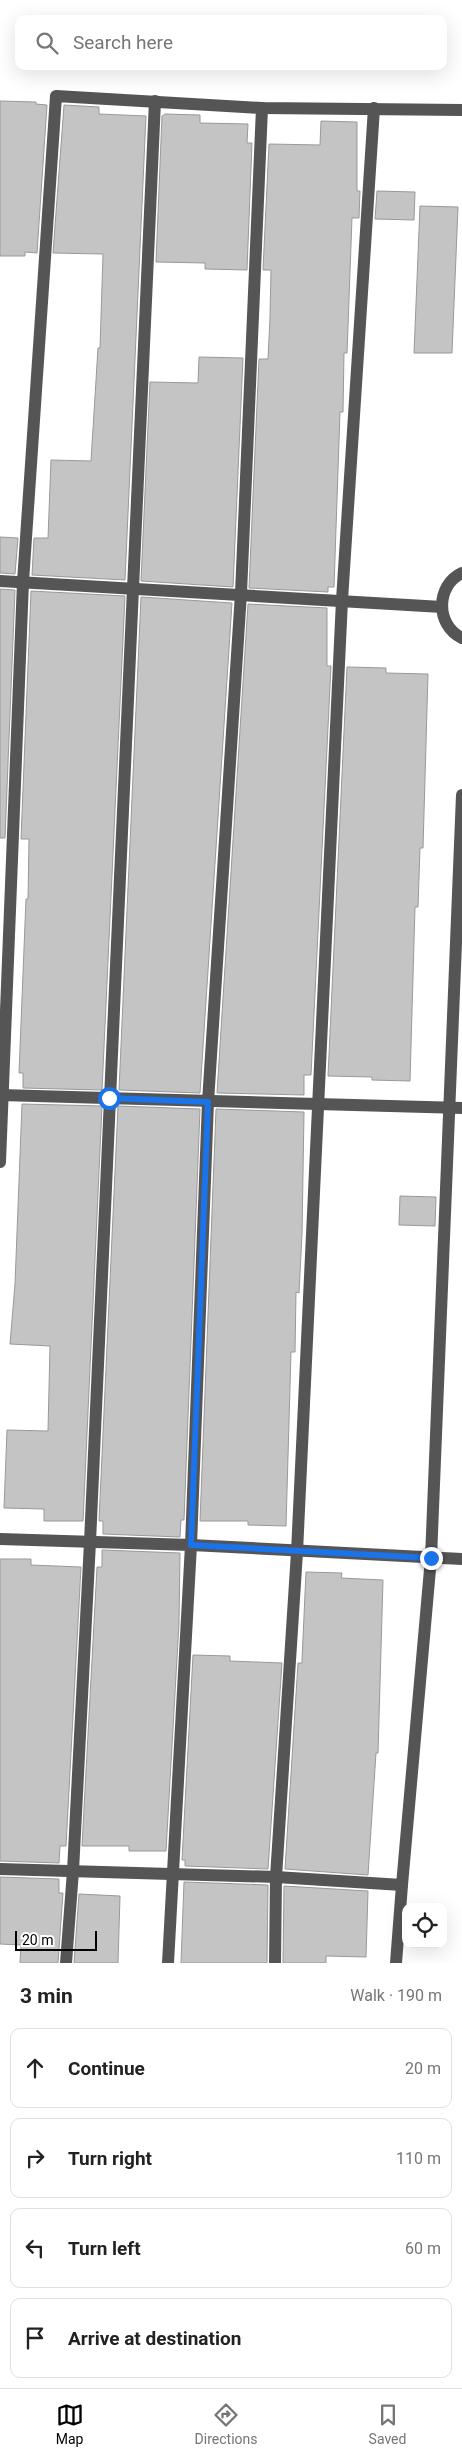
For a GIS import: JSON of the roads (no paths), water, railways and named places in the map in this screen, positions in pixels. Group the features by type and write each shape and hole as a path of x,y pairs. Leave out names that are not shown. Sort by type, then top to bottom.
{"street":[{"path":"0,1162 23,582 56,96 262,108 462,110"},
{"path":"66,1963 73,1871 90,1542 155,101"},
{"path":"168,1963 171,1874 191,1545 208,1102 241,594 262,108"},
{"path":"275,1963 276,1877 297,1552 320,1105 342,600 374,108"},
{"path":"462,573 448,584 443,595 442,607 444,618 450,628 462,638"},
{"path":"0,581 442,607"},
{"path":"396,1963 431,1558 462,795"},
{"path":"2,1095 462,1108"},
{"path":"0,1539 191,1545 297,1552 462,1559"},
{"path":"0,1868 276,1877 402,1885"}]}
